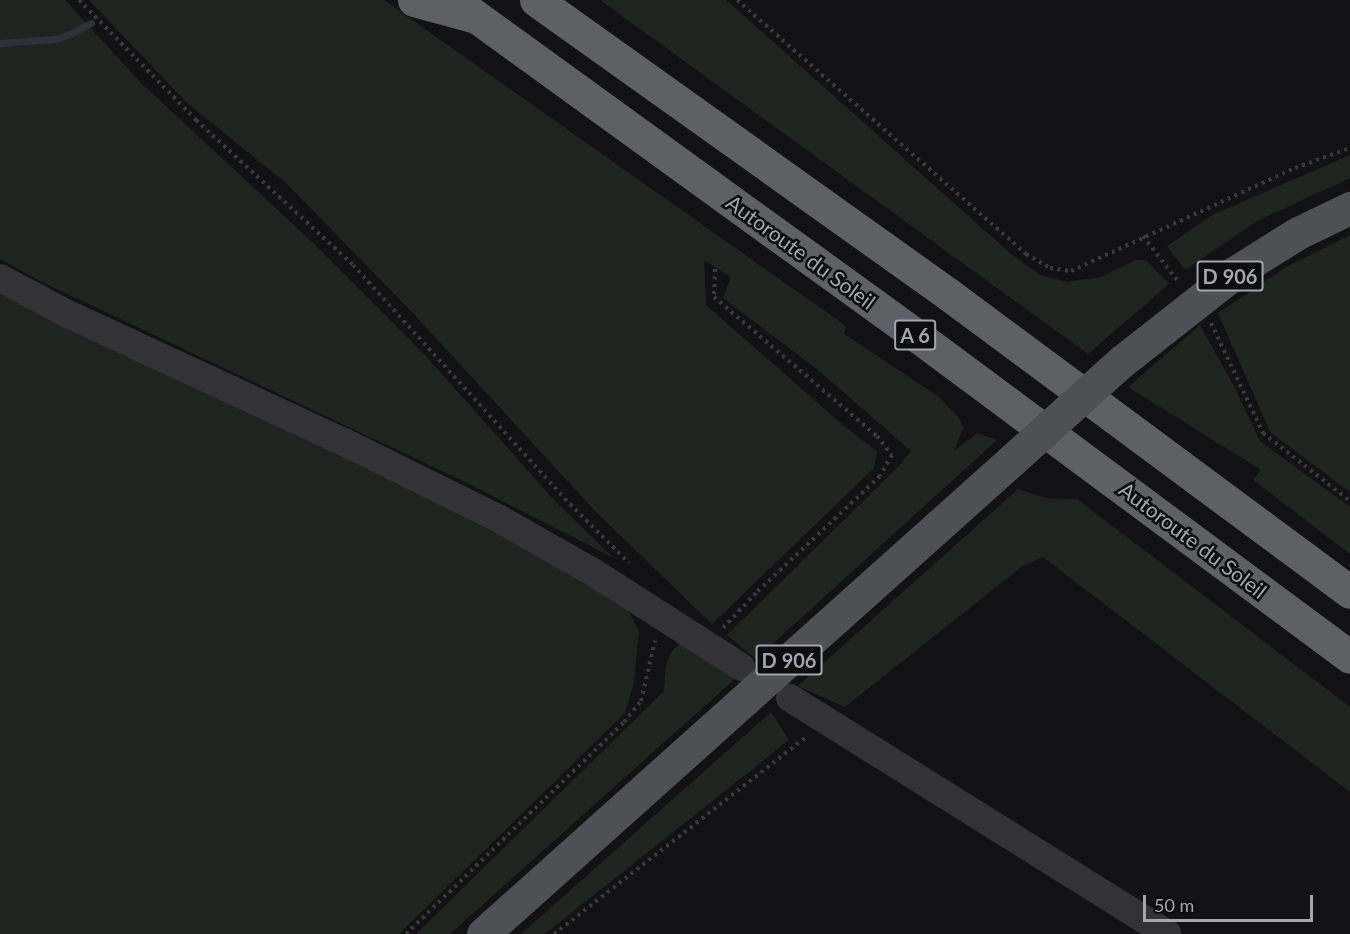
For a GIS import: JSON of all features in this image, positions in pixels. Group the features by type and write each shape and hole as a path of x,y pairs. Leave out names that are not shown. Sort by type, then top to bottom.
{"highway":[{"path":"414,0 465,9"},
{"name":"A 6","path":"537,0 948,294 1350,592"},
{"name":"Autoroute du Soleil","path":"465,9 929,345 1350,657"}],"main road":[{"name":"D 906","path":"483,934 1121,362 1234,273 1298,233 1350,208"}],"street":[{"path":"0,278 68,314 346,443 496,517 593,572 741,667"},
{"path":"790,698 1167,934"}],"path":[{"path":"79,0 196,120 353,265 570,504 634,568"},
{"path":"737,0 1034,259 1050,268 1071,271 1295,168 1350,148"},
{"path":"1143,236 1177,280"},
{"path":"703,643 726,626 756,593 880,476 892,455 877,436 714,297 715,270"},
{"path":"1211,322 1263,433 1350,501"},
{"path":"406,934 624,722 641,701 661,616"},
{"path":"555,934 826,721"}],"shaded area":[{"path":"0,0 65,0 142,84 310,240 425,355 555,501 614,558 465,482 42,282 0,259"},
{"path":"89,0 384,0 846,326 844,334 939,397 959,418 963,428 954,451 978,433 997,440 756,659 727,635 899,466 911,451 818,370 723,298 731,277 704,260 706,305 844,426 877,451 874,468 712,624 597,513 409,309 287,184 186,102"},
{"path":"600,0 726,0 1010,253 1040,275 1067,282 1101,277 1136,260 1146,260 1169,284 1088,354"},
{"path":"1350,155 1350,178 1259,220 1185,270 1167,246 1212,215"},
{"path":"1350,235 1350,492 1270,432 1218,313 1286,267"},
{"path":"0,291 325,446 549,560 627,608 639,631 634,682 625,713 399,934 0,934"},
{"path":"1200,325 1234,386 1260,441 1350,507 1350,554 1253,480 1261,470 1128,387"},
{"path":"1018,489 1045,498 1077,499 1350,707 1350,792 1043,557 1021,567 845,707 798,686"},
{"path":"680,643 737,677 450,934 416,934 664,691 666,664 672,651"},
{"path":"771,712 789,740 545,934 521,934"}],"waterway":[{"path":"0,43 56,39 91,23"}]}
